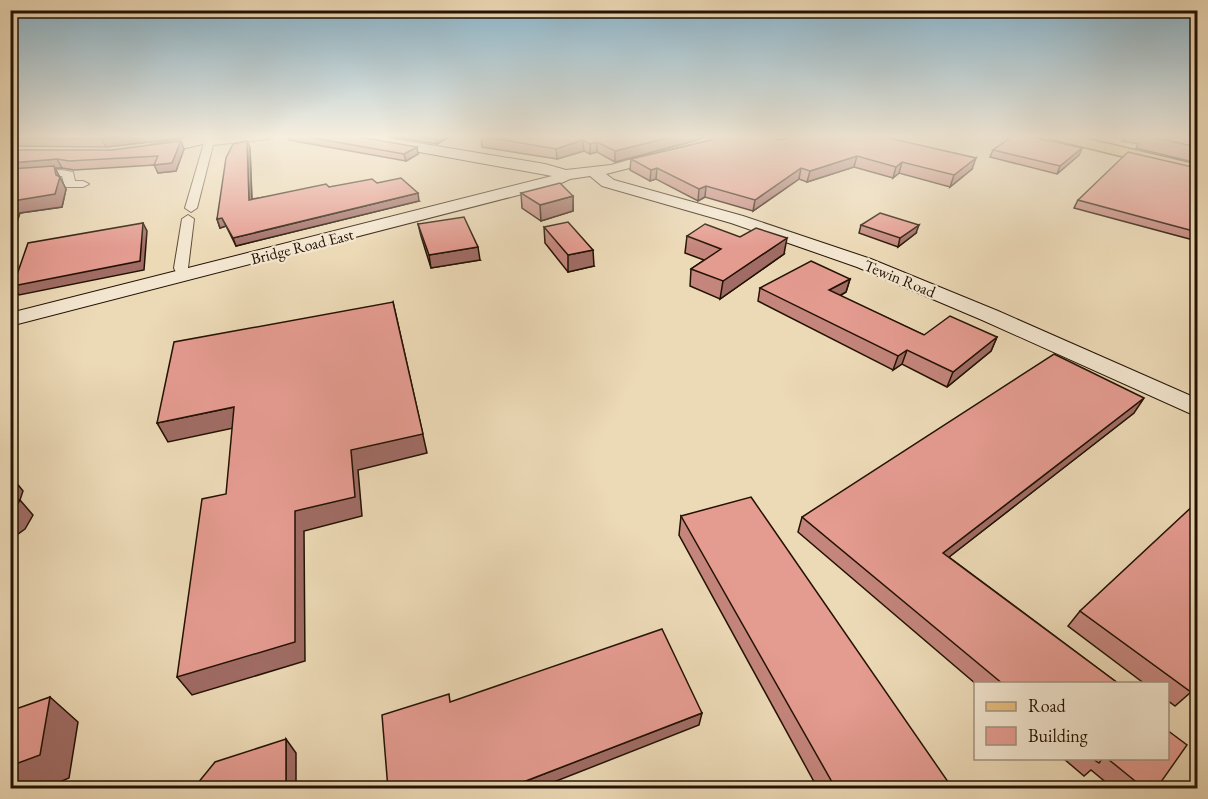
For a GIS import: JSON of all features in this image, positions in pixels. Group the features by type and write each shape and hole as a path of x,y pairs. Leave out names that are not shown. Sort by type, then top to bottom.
{"street":[{"path":"10,176 57,173"},
{"path":"64,173 69,174 69,185 83,184"},
{"path":"184,276 181,268 190,213 201,173"},
{"path":"560,173 566,175"},
{"name":"Bridge Road East","path":"10,320 551,182 566,175 582,173"},
{"name":"Tewin Road","path":"596,173 608,183 717,213 863,263 1026,331 1197,409"}],"building":[{"path":"10,173 56,173 60,177 55,194 13,201 10,206"},
{"path":"224,173 248,173 249,200 326,184 329,187 372,179 377,183 401,178 418,193 233,238 222,218 217,219"},
{"path":"668,173 793,173 755,200 706,186 699,189"},
{"path":"1106,173 1197,173 1197,232 1078,200"},
{"path":"560,183 573,196 540,205 521,193"},
{"path":"880,213 919,225 900,238 861,225"},
{"path":"464,217 478,247 429,255 418,224"},
{"path":"568,222 593,250 568,255 544,227"},
{"path":"143,223 140,261 13,286 28,243"},
{"path":"705,224 740,237 756,228 787,238 723,281 691,269 721,249 687,236"},
{"path":"811,261 850,279 829,290 924,335 950,316 997,337 953,372 907,350 898,356 760,288"},
{"path":"393,302 423,434 351,450 355,497 295,511 295,642 177,677 202,499 226,494 234,407 157,423 174,342"},
{"path":"1054,354 1144,398 943,553 1116,682 1001,682 802,517"},
{"path":"751,497 953,789 836,789 681,516"},
{"path":"10,499 20,500 10,515"},
{"path":"1197,502 1197,684 1191,692 1080,611"},
{"path":"662,629 702,713 505,789 388,789 382,715 449,694 450,702"},
{"path":"50,697 40,755 10,766 10,711"},
{"path":"1169,732 1187,745 1156,789 1145,789 1109,760 1169,760"},
{"path":"286,739 286,789 193,789 215,762"}]}
